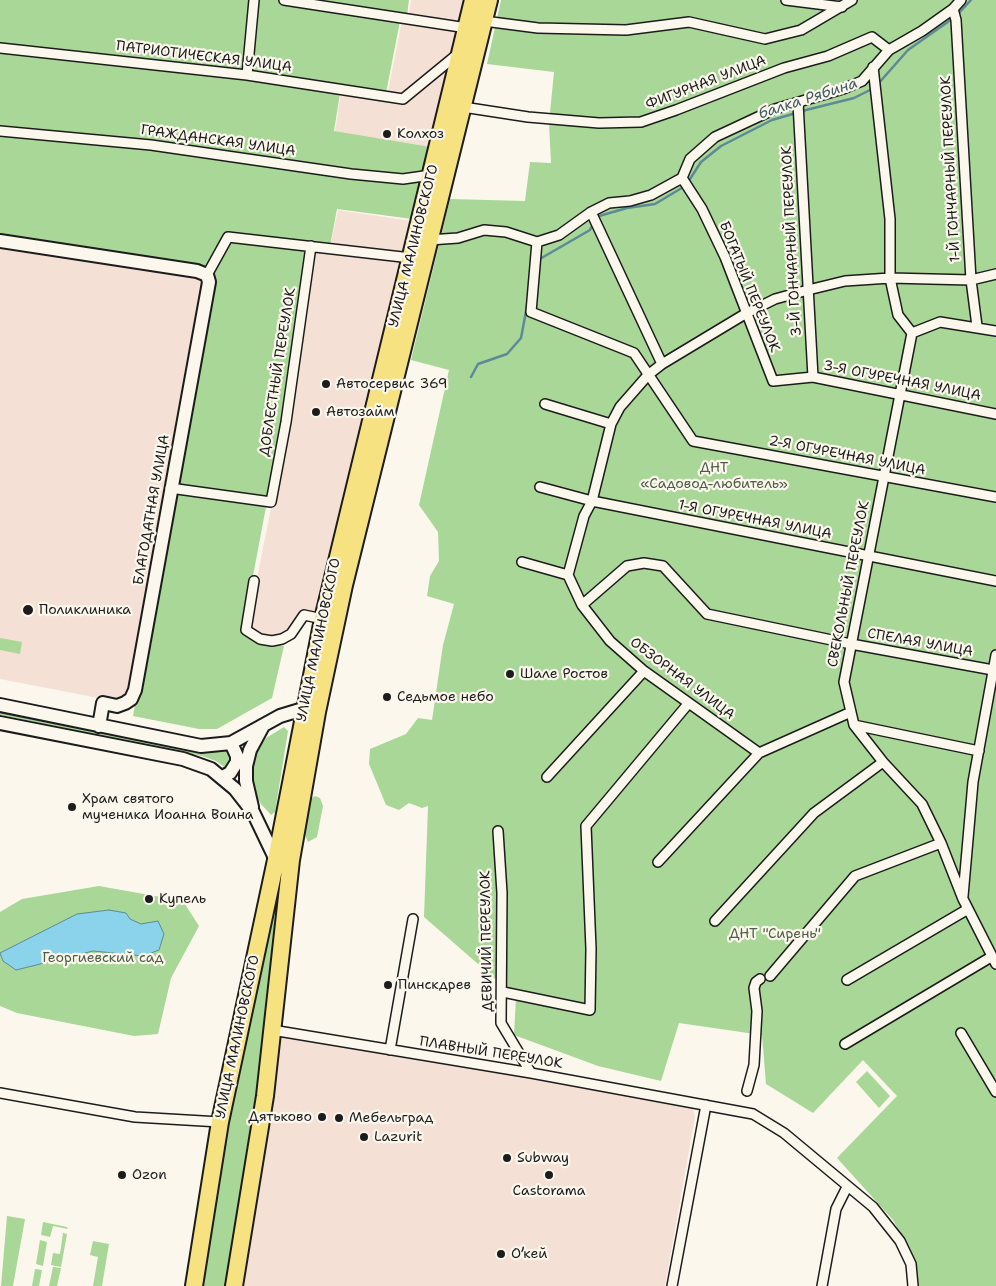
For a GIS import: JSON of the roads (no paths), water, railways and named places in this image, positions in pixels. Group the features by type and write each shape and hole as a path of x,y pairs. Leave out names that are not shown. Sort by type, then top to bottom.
{"highway":[{"name":"УЛИЦА МАЛИНОВСКОГО","path":"234,1286 257,1151 291,860 323,618 473,0"},
{"name":"УЛИЦА МАЛИНОВСКОГО","path":"194,1286 220,1122 310,711 344,585 489,0"}],"main road":[{"path":"0,241 197,271 207,275"},
{"name":"БЛАГОДАТНАЯ УЛИЦА","path":"99,726 103,703 118,706 131,699 135,690 170,488 209,293 207,275"},
{"path":"0,705 201,746 231,743 280,716 310,711"},
{"path":"0,724 183,759 200,764 222,777 253,812"},
{"path":"263,725 250,750 246,766 246,781 253,812 276,860"},
{"path":"222,777 230,773 237,762 237,756 231,743"}],"street":[{"path":"247,75 254,0"},
{"path":"284,0 467,28"},
{"path":"786,0 842,7"},
{"path":"484,21 538,28 626,30 688,22 764,39 801,30 852,0"},
{"path":"429,240 458,238 484,230 506,232 537,242 559,236 591,212 609,203 630,201 651,195 682,178 690,159 715,137 775,109 843,90 862,80 889,50 922,31 953,9 961,0"},
{"name":"1-Й ГОНЧАРНЫЙ ПЕРЕУЛОК","path":"953,9 956,20 971,280 977,326"},
{"name":"ФИГУРНАЯ УЛИЦА","path":"463,107 537,118 599,123 641,122 784,68 828,56 872,37 889,50"},
{"name":"ПАТРИОТИЧЕСКАЯ УЛИЦА","path":"0,48 247,75 403,98 461,52"},
{"path":"873,67 890,219 890,278 898,315 912,333 940,322 977,326 996,331"},
{"name":"3-Й ГОНЧАРНЫЙ ПЕРЕУЛОК","path":"798,103 813,377"},
{"name":"ГРАЖДАНСКАЯ УЛИЦА","path":"0,131 151,145 352,174 403,178 431,175"},
{"name":"БОГАТЫЙ ПЕРЕУЛОК","path":"682,178 702,209 725,257 745,314 773,381"},
{"path":"591,212 662,364"},
{"path":"207,275 228,237 411,258"},
{"path":"537,242 531,312 634,353 648,375"},
{"name":"ДОБЛЕСТНЫЙ ПЕРЕУЛОК","path":"170,488 271,502 286,422 311,246"},
{"path":"522,562 568,575 584,516 592,501 611,424 620,407 648,375 662,364 745,314 775,299 808,290 845,281 890,278 971,280 996,274"},
{"name":"СВЕКОЛЬНЫЙ ПЕРЕУЛОК","path":"912,333 844,682 854,725 883,762 922,804 941,844 963,899 994,961"},
{"name":"2-Я ОГУРЕЧНАЯ УЛИЦА","path":"648,375 693,441 996,497"},
{"name":"3-Я ОГУРЕЧНАЯ УЛИЦА","path":"773,381 813,377 996,414"},
{"path":"544,404 611,424"},
{"name":"1-Я ОГУРЕЧНАЯ УЛИЦА","path":"540,487 592,501 867,557 996,581"},
{"name":"СПЕЛАЯ УЛИЦА","path":"582,605 627,566 644,563 663,566 706,614 851,644 993,670"},
{"name":"ОБЗОРНАЯ УЛИЦА","path":"568,575 582,605 610,641 644,671 759,753"},
{"path":"254,581 246,630 260,639 272,641 291,634 304,615 323,618"},
{"path":"963,899 974,782 996,655"},
{"path":"547,777 644,671"},
{"path":"502,992 590,1010 591,949 586,826 688,704"},
{"path":"658,862 759,753 851,712"},
{"path":"854,725 979,751"},
{"path":"715,921 814,813 883,762"},
{"name":"ДЕВИЧИЙ ПЕРЕУЛОК","path":"498,831 502,893 501,1023 531,1073"},
{"path":"770,976 855,876 941,844"},
{"path":"847,980 968,909"},
{"path":"390,1050 413,919"},
{"path":"846,1044 994,961"},
{"path":"746,1091 754,1065 757,1011 754,988 756,982 760,979"},
{"name":"ПЛАВНЫЙ ПЕРЕУЛОК","path":"272,1030 531,1073 753,1114 784,1134 847,1187 873,1206 900,1241 911,1264 913,1286"},
{"path":"961,1032 996,1092"},
{"path":"988,1078 996,1073"},
{"path":"0,1093 135,1117 220,1122"},
{"path":"672,1286 706,1104"},
{"path":"822,1286 836,1209 847,1187"}],"water":[{"path":"109,910 126,913 130,919 141,924 158,921 164,934 159,950 143,956 93,951 16,970 3,961 0,953 77,914"}],"waterway":[{"name":"балка Рябина","path":"957,15 971,0"},
{"name":"балка Рябина","path":"878,84 908,50 952,19"},
{"name":"балка Рябина","path":"802,111 854,98 872,89"},
{"name":"балка Рябина","path":"688,182 701,162 721,146 772,120 796,113"},
{"name":"балка Рябина","path":"596,220 599,216 627,208 655,204 685,186"},
{"name":"балка Рябина","path":"538,260 590,230 593,224"},
{"name":"балка Рябина","path":"471,377 478,364 507,354 521,338 527,306"}],"place":[{"name":"Колхоз","path":"387,134"},
{"name":"Автосервис 369","path":"326,384"},
{"name":"Автозайм","path":"316,412"},
{"name":"Поликлиника","path":"28,610"},
{"name":"Шале Ростов","path":"510,674"},
{"name":"Седьмое небо","path":"387,697"},
{"name":"Храм святого мученика Иоанна Воина","path":"72,807"},
{"name":"Купель","path":"149,899"},
{"name":"Пинскдрев","path":"388,985"},
{"name":"Дятьково","path":"322,1117"},
{"name":"Мебельград","path":"339,1118"},
{"name":"Lazurit","path":"364,1137"},
{"name":"Subway","path":"507,1158"},
{"name":"Ozon","path":"122,1175"},
{"name":"Castorama","path":"549,1175"},
{"name":"О’кей","path":"501,1254"}],"park label":[{"name":"ДНТ «Садовод-любитель»","path":"714,476"},
{"name":"ДНТ \"Сирень\"","path":"775,934"},
{"name":"Георгиевский сад","path":"103,958"}]}
